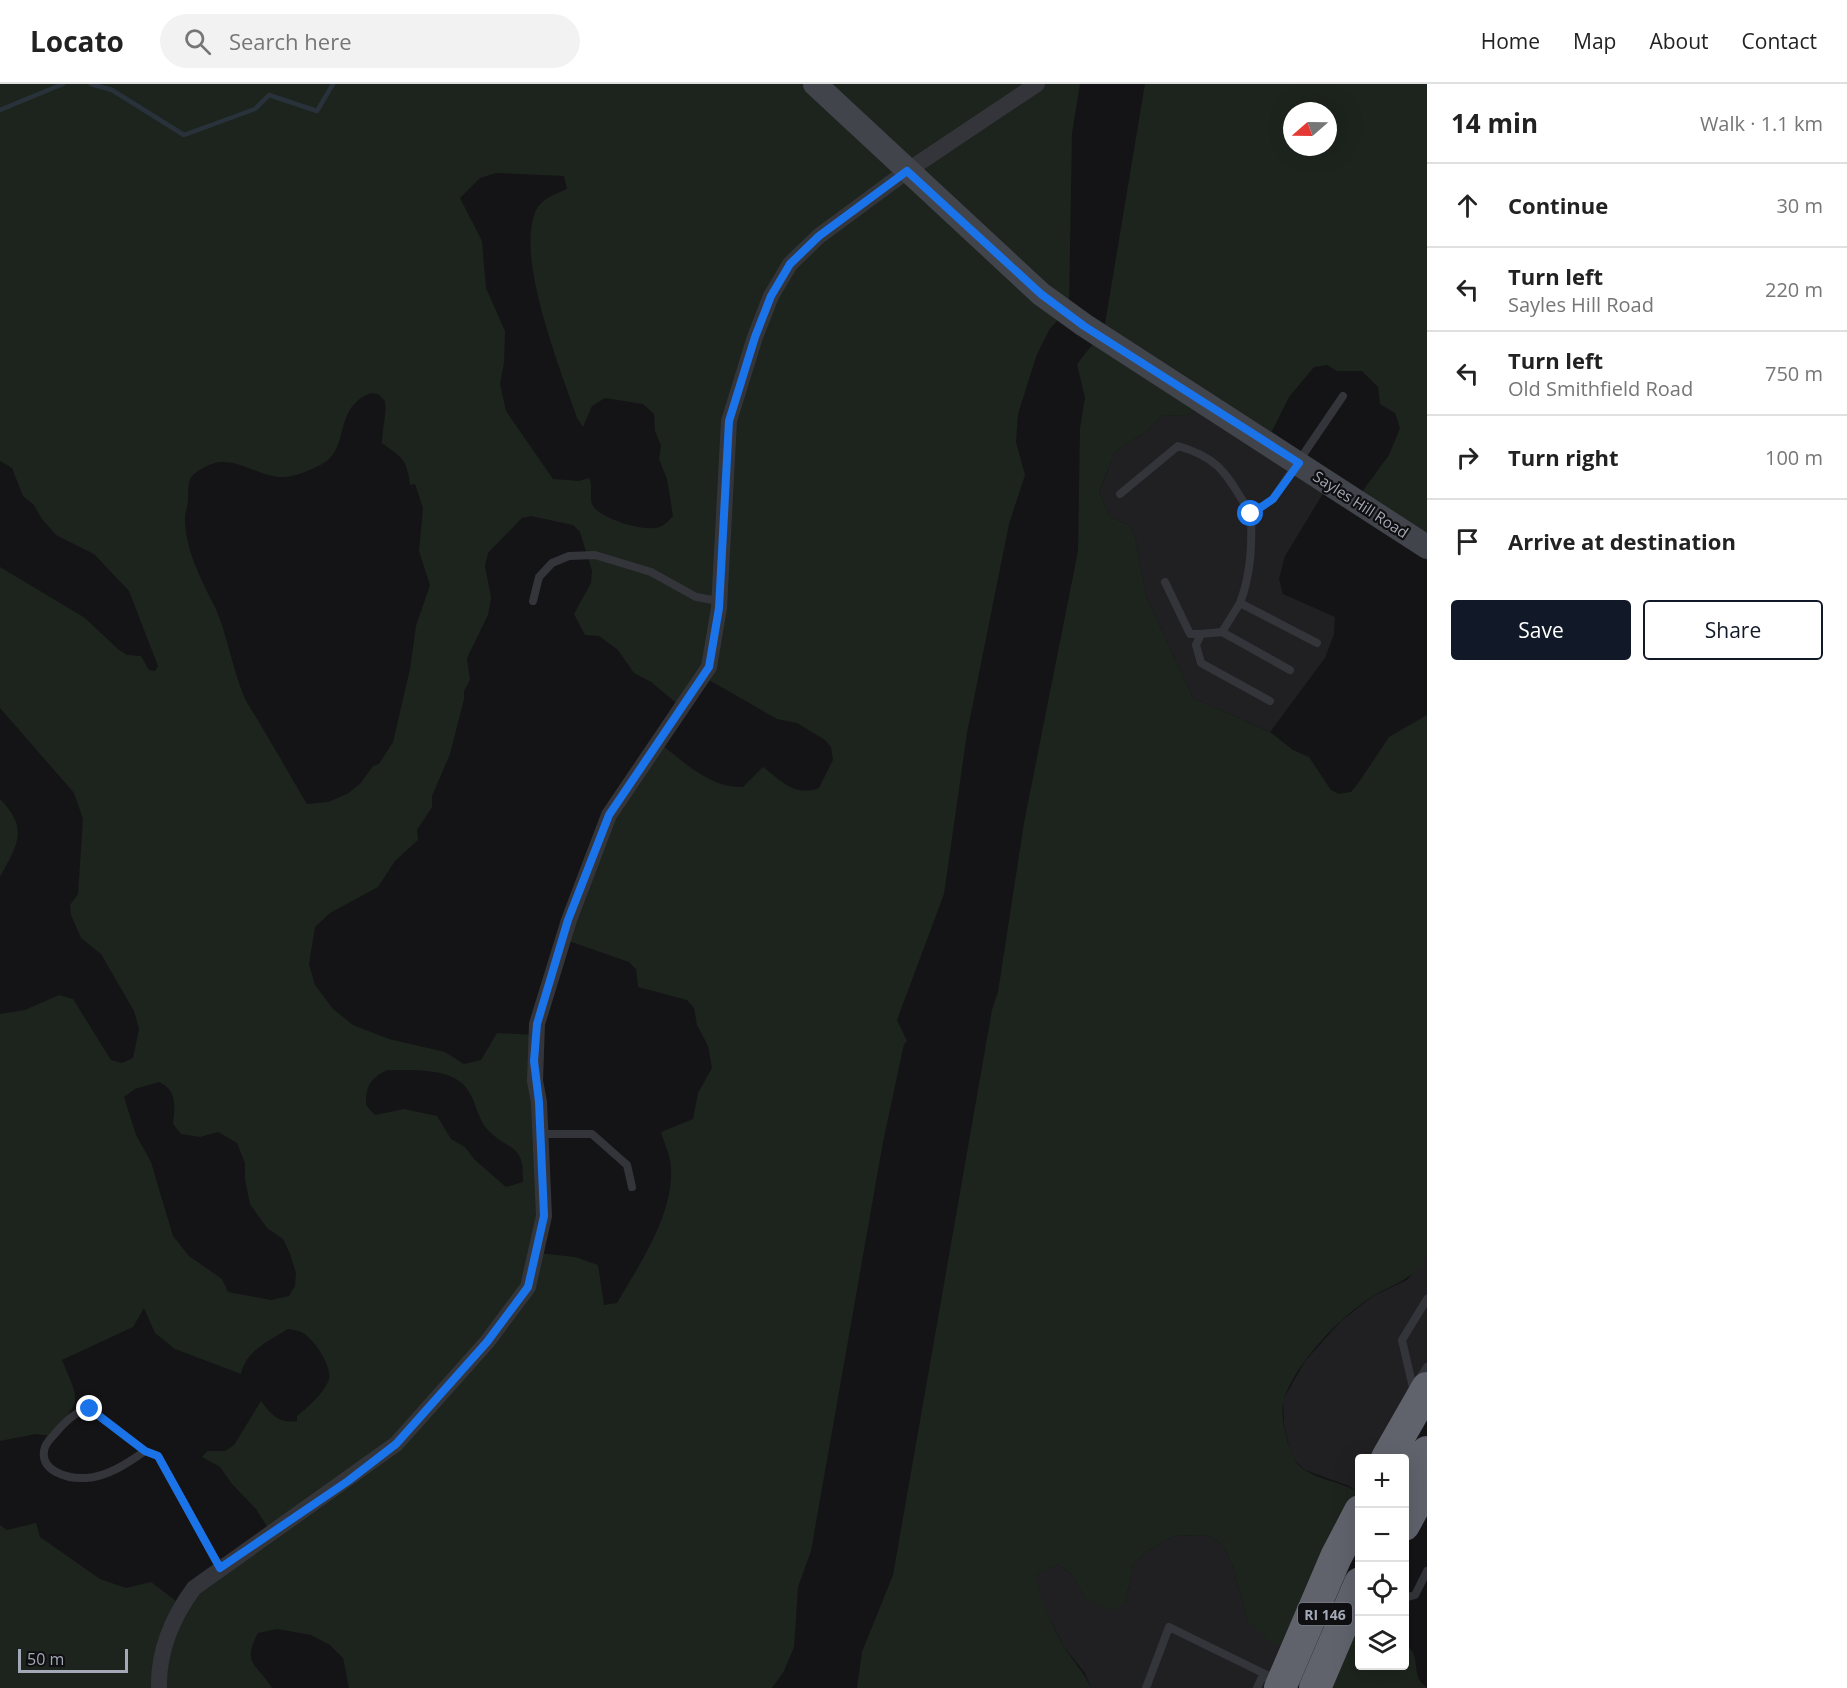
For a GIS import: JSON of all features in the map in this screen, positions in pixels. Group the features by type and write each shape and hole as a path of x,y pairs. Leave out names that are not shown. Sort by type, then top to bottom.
{"highway":[{"path":"1389,1454 1421,1399"},
{"path":"1405,1454 1421,1399"},
{"path":"1409,1484 1427,1452"},
{"path":"1409,1516 1427,1483"},
{"path":"1277,1683 1355,1519"},
{"name":"RI 146","path":"1277,1683 1330,1602 1355,1551"},
{"name":"RI 146","path":"1315,1688 1355,1593"},
{"path":"1331,1688 1355,1628"}],"main road":[{"name":"Sayles Hill Road","path":"815,84 1041,294 1084,326 1427,547"}],"street":[{"path":"159,1688 167,1633 177,1612 194,1588 348,1481 396,1444 510,1314 528,1287 540,1241 544,1201 541,1134 534,1071 537,1024 565,931 609,815 709,667 719,601 729,421 755,337 771,296 790,264 802,251 907,171 1037,84"}],"lane":[{"path":"1251,514 1273,499 1343,396"},
{"path":"1120,494 1178,446 1201,453 1221,466 1251,514 1252,542 1247,583 1240,603 1222,632"},
{"path":"533,601 539,578 552,563 569,556 595,555 651,572 696,597 719,601"},
{"path":"1165,582 1190,634 1222,632 1290,670"},
{"path":"1240,603 1317,644"},
{"path":"1200,634 1196,645 1201,663 1270,701"},
{"path":"541,1134 591,1134 627,1165 632,1187"},
{"path":"1421,1399 1402,1340 1427,1299"},
{"path":"1421,1399 1427,1367"},
{"path":"145,1451 120,1467 86,1478 67,1476 53,1471 45,1463 44,1454 45,1445 67,1420 82,1410 90,1409 145,1451 158,1456 220,1568"},
{"path":"1415,1595 1427,1571"},
{"path":"1409,1597 1427,1595"},
{"path":"1146,1688 1168,1627 1277,1683"}],"shaded area":[{"path":"0,84 1080,84 1072,133 1069,307 1049,330 1037,354 1018,414 1016,442 1025,475 1009,524 967,733 944,894 897,1020 907,1041 904,1044 883,1142 811,1551 798,1587 794,1647 784,1671 772,1688 349,1688 343,1658 330,1645 311,1635 277,1629 258,1633 251,1652 253,1663 272,1688 0,1688 0,1525 7,1530 36,1523 40,1537 100,1579 126,1588 151,1582 176,1601 270,1531 256,1509 232,1484 220,1467 202,1457 207,1451 225,1451 234,1445 261,1401 272,1414 280,1419 290,1422 297,1421 297,1416 322,1392 329,1376 322,1354 306,1335 299,1331 288,1329 259,1347 248,1359 241,1374 175,1349 155,1333 144,1308 133,1327 62,1360 73,1386 75,1401 51,1436 36,1434 0,1441 0,1014 25,1010 59,995 73,999 111,1060 122,1063 133,1058 139,1029 134,1011 101,954 81,938 71,915 70,905 78,894 83,819 74,793 0,708 0,567 85,618 119,650 127,655 141,656 149,670 155,671 158,666 129,591 94,554 56,535 42,519 34,505 23,496 12,468 0,461","holes":["496,173 564,176 567,189 540,204 535,213 531,233 531,258 543,316 577,418 583,427 592,406 605,398 643,404 654,414 655,431 661,446 659,459 667,479 673,516 662,526 636,527 605,516 593,506 589,478 579,481 553,479 506,411 500,384 504,363 505,331 486,288 482,241 460,198 480,178","371,393 378,394 385,401 382,443 402,460 407,469 410,485 415,484 423,508 419,551 430,585 416,626 410,669 393,742 379,764 373,766 360,784 347,794 328,802 307,804 245,698 219,617 195,564 186,530 185,516 189,484 194,474 215,463 235,463 264,474 284,477 318,466 331,457 336,449 346,418 351,408","531,516 573,525 580,532 592,571 591,583 574,614 585,635 599,636 618,650 634,673 651,682 680,706 709,680 777,719 797,723 825,740 831,747 833,760 819,788 795,789 763,767 743,787 731,786 709,779 658,742 599,838 563,939 629,962 636,969 638,987 687,1000 694,1008 697,1025 708,1046 712,1068 698,1093 693,1119 661,1132 671,1163 667,1204 645,1255 617,1303 604,1305 598,1265 575,1257 537,1253 534,1035 497,1033 481,1060 464,1064 445,1052 389,1039 353,1025 333,1009 315,985 309,964 315,927 330,913 378,887 395,861 418,840 417,830 432,807 432,796 450,754 464,691 470,680 467,658 488,615 491,597 485,566 488,553 522,518","387,1070 432,1072 454,1078 469,1092 481,1121 487,1129 518,1154 523,1169 523,1182 506,1187 474,1159 465,1147 451,1139 437,1116 404,1109 375,1115 366,1105 366,1098 370,1083","159,1082 165,1085 172,1094 174,1099 173,1124 181,1134 200,1137 218,1132 237,1143 245,1163 245,1180 250,1204 267,1228 283,1239 290,1254 296,1273 295,1286 289,1296 271,1300 228,1292 222,1279 189,1256 173,1236 151,1162 136,1135 124,1097 135,1089"]},
{"path":"1145,84 1427,84 1427,542 1359,496 1389,455 1400,428 1395,413 1380,404 1378,387 1362,371 1337,371 1327,365 1314,367 1289,397 1268,439 1201,408 1186,416 1163,415 1147,431 1115,452 1099,492 1110,517 1129,525 1135,536 1146,596 1193,698 1270,732 1293,750 1309,757 1331,790 1339,794 1351,792 1389,737 1427,715 1427,1256 1410,1276 1360,1305 1321,1341 1298,1370 1284,1399 1282,1411 1284,1427 1291,1453 1296,1462 1311,1474 1355,1491 1355,1502 1292,1652 1269,1641 1248,1622 1232,1564 1222,1544 1209,1536 1176,1535 1147,1551 1133,1565 1125,1604 1112,1611 1085,1599 1073,1575 1058,1564 1035,1575 1054,1628 1091,1688 857,1688 862,1652 893,1575 992,1010 998,992 1024,823 1078,551 1080,428 1085,398 1077,364 1104,330"},
{"path":"1201,408 1330,482 1285,556 1279,579 1283,594 1335,617 1334,634 1325,658 1270,732 1193,698 1146,596 1135,536 1129,525 1110,517 1099,492 1115,452 1147,431 1163,415 1186,416"},
{"path":"0,799 15,819 18,836 12,855 0,877"},
{"path":"1427,1256 1427,1386 1384,1454 1355,1454 1355,1490 1305,1470 1291,1457 1284,1424 1283,1400 1305,1361 1341,1321 1373,1296 1407,1280"},
{"path":"1176,1535 1209,1536 1222,1544 1232,1564 1248,1622 1292,1652 1281,1688 1091,1688 1085,1673 1064,1647 1043,1606 1034,1575 1058,1564 1073,1575 1085,1599 1125,1604 1133,1565 1147,1551"},
{"path":"1355,1631 1355,1670 1409,1670 1409,1647 1413,1652 1418,1676 1427,1688 1325,1688"}],"waterway":[{"path":"0,110 63,84"},
{"path":"91,84 112,90 184,135 255,109 269,95 317,111 333,84"}],"route":[{"path":"90,1409 145,1451 158,1456 220,1568 348,1481 396,1444 487,1342 528,1287 535,1265 544,1216 539,1102 534,1061 537,1024 550,975 568,920 609,815 709,667 713,655 719,608 720,544 729,421 755,337 771,296 790,264 819,236 907,171 1041,294 1084,326 1299,463 1273,499 1251,514"}]}
